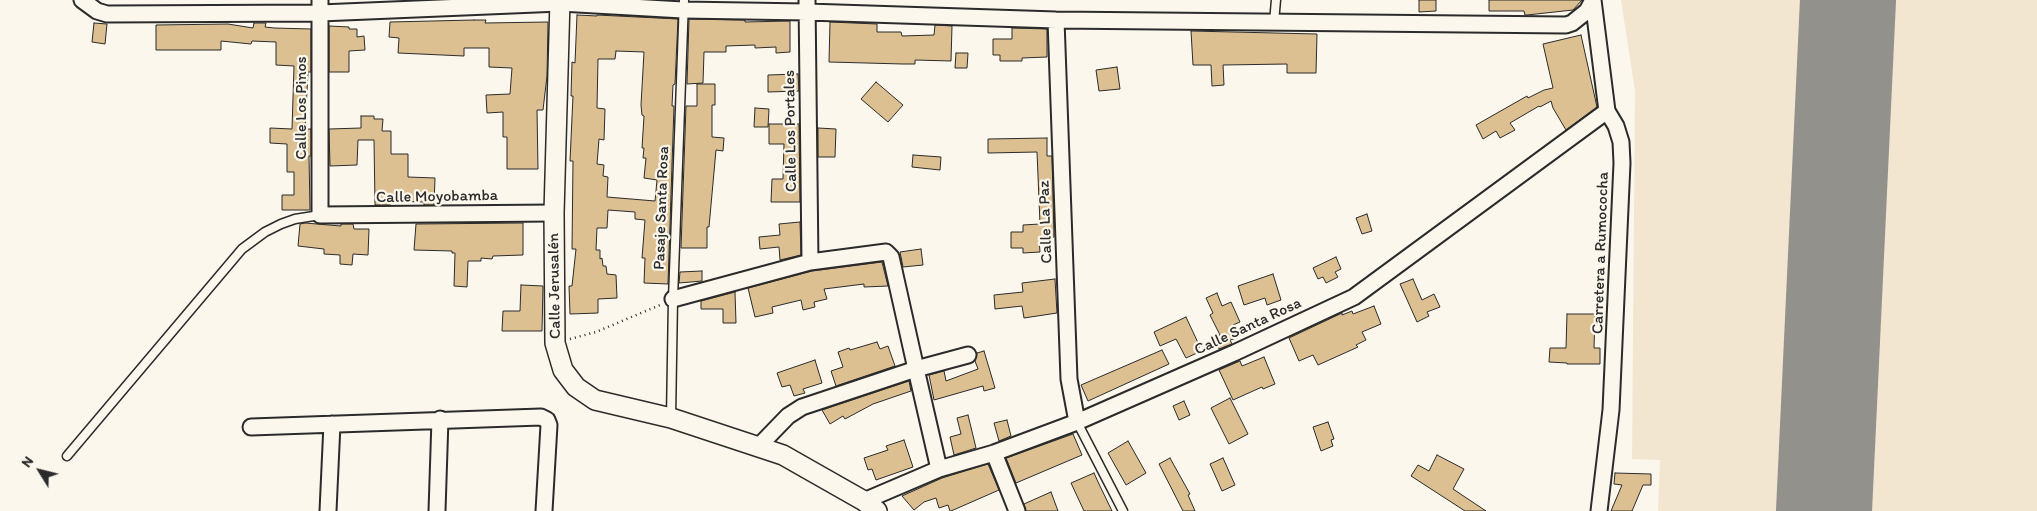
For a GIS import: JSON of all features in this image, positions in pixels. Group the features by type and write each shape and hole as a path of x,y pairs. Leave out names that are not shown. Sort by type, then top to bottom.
{"street":[{"path":"82,0 97,11 107,14 320,6 560,2 807,6 1056,20 1566,25 1587,12 1593,0"},
{"name":"Carretera a Rumococha","path":"1593,0 1607,111 1616,126 1621,142 1622,163 1611,410 1599,511"},
{"name":"Calle Jerusalén","path":"560,2 554,213 555,343 563,370 576,387 595,400 671,418 783,455 870,506"},
{"name":"Calle Los Pinos","path":"320,6 320,215"},
{"name":"Calle Los Portales","path":"807,6 810,262"},
{"name":"Calle La Paz","path":"1056,20 1069,379 1077,422"},
{"name":"Calle Santa Rosa","path":"870,506 939,469 994,452 1077,422 1234,353 1354,297 1607,111"},
{"name":"Calle Moyobamba","path":"320,215 554,213"},
{"path":"673,299 810,262 886,252 891,257 939,469"},
{"path":"759,446 788,416 802,407 916,369 968,355"},
{"path":"251,427 541,417 547,420 549,426 544,511"},
{"path":"437,511 440,419"},
{"path":"328,511 332,424"},
{"path":"994,452 1018,511"}],"lane":[{"path":"1274,22 1276,0"},
{"name":"Pasaje Santa Rosa","path":"671,418 683,5"},
{"path":"67,456 242,250 265,232 280,224 295,219 320,215"},
{"path":"1077,422 1122,511"}],"path":[{"path":"555,343 596,332 673,299"}],"shaded area":[{"path":"1621,0 2037,0 2037,511 1658,511 1660,460 1632,459 1635,91"}],"building":[{"path":"1419,0 1436,0 1436,11 1419,12"},
{"path":"1489,0 1582,0 1573,10 1525,15 1524,11 1489,11"},
{"path":"577,15 678,19 672,106 674,106 668,284 644,283 645,258 642,258 645,220 635,219 635,212 608,210 607,228 597,228 596,250 600,250 600,259 602,258 603,266 606,266 607,274 616,275 617,298 598,299 598,313 570,314 569,286 572,286 576,249 572,249 573,161 570,161 573,96 571,96 572,62 575,63","holes":["616,51 644,52 641,105 642,115 644,116 642,148 644,148 643,158 646,158 644,178 657,180 655,201 607,197 608,177 603,176 604,165 597,164 599,139 604,140 605,109 597,108 598,59 615,59"]},
{"path":"689,19 745,20 745,22 790,21 790,52 776,53 776,47 755,48 755,45 726,46 726,52 704,52 703,83 687,84"},
{"path":"486,20 485,23 548,22 547,76 543,110 537,110 538,169 507,169 507,137 503,137 503,112 487,113 486,95 510,94 512,68 489,67 489,48 464,48 464,56 398,53 399,38 389,37 390,22"},
{"path":"830,22 877,24 877,32 901,32 902,36 934,35 935,25 952,26 951,61 915,60 915,64 829,62"},
{"path":"94,23 107,24 105,44 92,42"},
{"path":"254,23 266,23 265,27 274,28 311,29 311,72 308,72 305,129 311,129 311,156 309,156 310,210 282,210 282,195 294,195 294,172 287,172 287,144 270,143 270,128 292,129 294,66 276,65 276,42 252,41 251,44 221,41 221,50 156,50 156,25 228,24 253,28"},
{"path":"329,26 357,29 357,37 364,36 365,50 349,51 349,72 329,72"},
{"path":"1012,28 1047,29 1047,57 1022,58 1022,61 1000,61 1000,55 993,55 993,39 1012,39"},
{"path":"1191,31 1317,34 1316,73 1287,73 1287,64 1223,65 1224,85 1212,86 1211,65 1193,65"},
{"path":"1581,35 1597,107 1566,130 1551,101 1510,123 1515,130 1500,138 1496,131 1483,139 1476,125 1527,96 1528,98 1553,88 1543,44"},
{"path":"956,53 968,53 967,68 955,68"},
{"path":"1117,67 1120,89 1099,91 1096,70"},
{"path":"798,74 799,91 768,92 768,75"},
{"path":"876,82 903,105 888,122 861,99"},
{"path":"697,84 715,84 715,105 712,105 712,137 724,138 723,151 716,150 709,227 707,227 707,248 681,248 686,106 697,106"},
{"path":"755,108 769,109 768,127 754,127"},
{"path":"361,116 374,116 374,119 383,119 382,131 391,131 391,154 408,154 408,177 435,178 434,205 424,205 424,202 390,201 390,205 375,205 374,140 358,140 357,165 330,166 329,129 361,128"},
{"path":"769,124 799,124 800,202 771,202 772,179 783,179 784,144 769,144"},
{"path":"818,128 836,129 835,157 818,157"},
{"path":"1047,138 1047,156 1052,156 1054,237 1039,238 1040,252 1023,253 1023,248 1011,248 1011,232 1023,232 1023,225 1040,224 1037,152 988,153 988,139"},
{"path":"913,155 941,157 940,170 912,167"},
{"path":"1367,214 1372,231 1362,234 1356,218"},
{"path":"800,222 801,255 780,260 779,247 760,249 759,237 780,235 779,224"},
{"path":"523,223 523,255 493,256 492,259 481,258 481,261 468,261 467,287 454,286 455,253 452,253 452,251 414,250 416,224"},
{"path":"300,224 341,226 341,224 353,224 354,229 369,229 368,255 353,254 352,265 340,264 340,255 324,254 324,249 298,246"},
{"path":"921,249 923,265 903,267 900,252"},
{"path":"1336,257 1341,269 1335,272 1338,277 1326,283 1323,277 1318,279 1313,268"},
{"path":"882,262 888,286 864,287 864,284 824,289 827,299 814,302 815,307 803,310 801,300 772,307 773,313 755,317 748,288 812,271"},
{"path":"702,271 702,281 679,283 680,272"},
{"path":"1273,274 1281,300 1267,305 1265,298 1244,305 1238,286"},
{"path":"1055,279 1057,313 1024,318 1022,306 995,309 994,295 1023,292 1022,283"},
{"path":"1413,279 1422,300 1434,294 1440,307 1427,312 1429,316 1417,322 1400,284"},
{"path":"521,285 543,286 542,331 502,331 503,311 520,311"},
{"path":"735,292 736,323 723,323 723,309 701,309 701,301"},
{"path":"1217,293 1222,306 1231,302 1240,322 1233,325 1237,338 1230,340 1232,344 1219,349 1215,337 1220,335 1210,315 1213,313 1206,298"},
{"path":"1374,306 1381,324 1362,332 1366,340 1356,345 1358,347 1318,365 1313,355 1299,361 1289,338 1342,313 1342,315 1352,311 1353,314"},
{"path":"1567,314 1595,314 1594,348 1600,348 1600,364 1549,362 1550,348 1566,348"},
{"path":"1186,317 1200,347 1195,349 1197,353 1186,358 1176,339 1160,346 1154,332"},
{"path":"877,342 880,349 888,346 895,366 836,386 831,371 843,367 838,352"},
{"path":"1162,350 1169,364 1088,401 1081,385"},
{"path":"984,351 995,388 984,391 983,386 934,400 929,375 944,371 946,381 978,369 975,361 977,353"},
{"path":"1264,357 1275,384 1263,389 1262,387 1233,400 1219,370 1240,361 1242,366"},
{"path":"815,360 822,383 803,389 805,393 794,396 790,385 782,387 777,373"},
{"path":"909,381 911,391 873,404 845,419 843,416 830,424 822,410"},
{"path":"1230,398 1248,434 1229,444 1211,408"},
{"path":"1184,401 1190,415 1179,420 1173,406"},
{"path":"968,415 976,448 954,455 950,437 961,434 957,418"},
{"path":"1007,420 1011,436 999,441 994,423"},
{"path":"1328,422 1334,439 1331,440 1333,446 1321,451 1313,427"},
{"path":"1073,434 1082,455 1016,483 1006,458"},
{"path":"904,440 913,467 876,480 872,469 868,470 864,458 888,450 886,446"},
{"path":"1128,441 1146,473 1126,485 1108,453"},
{"path":"1437,455 1464,469 1453,489 1486,511 1465,511 1411,476 1418,465 1429,471"},
{"path":"1170,458 1190,494 1188,495 1195,511 1183,511 1159,464"},
{"path":"1223,458 1235,485 1222,491 1210,464"},
{"path":"988,464 999,490 951,511 948,505 939,508 936,498 924,502 914,510 902,496 942,478"},
{"path":"1094,473 1112,511 1084,511 1071,483"},
{"path":"1615,473 1651,474 1651,485 1643,485 1632,511 1611,511 1622,485 1614,484"},
{"path":"1051,492 1058,511 1026,511 1024,504"}],"taxiway":[{"path":"1828,430 1838,485 1851,511"}],"runway":[{"path":"1824,511 1848,0"}]}
